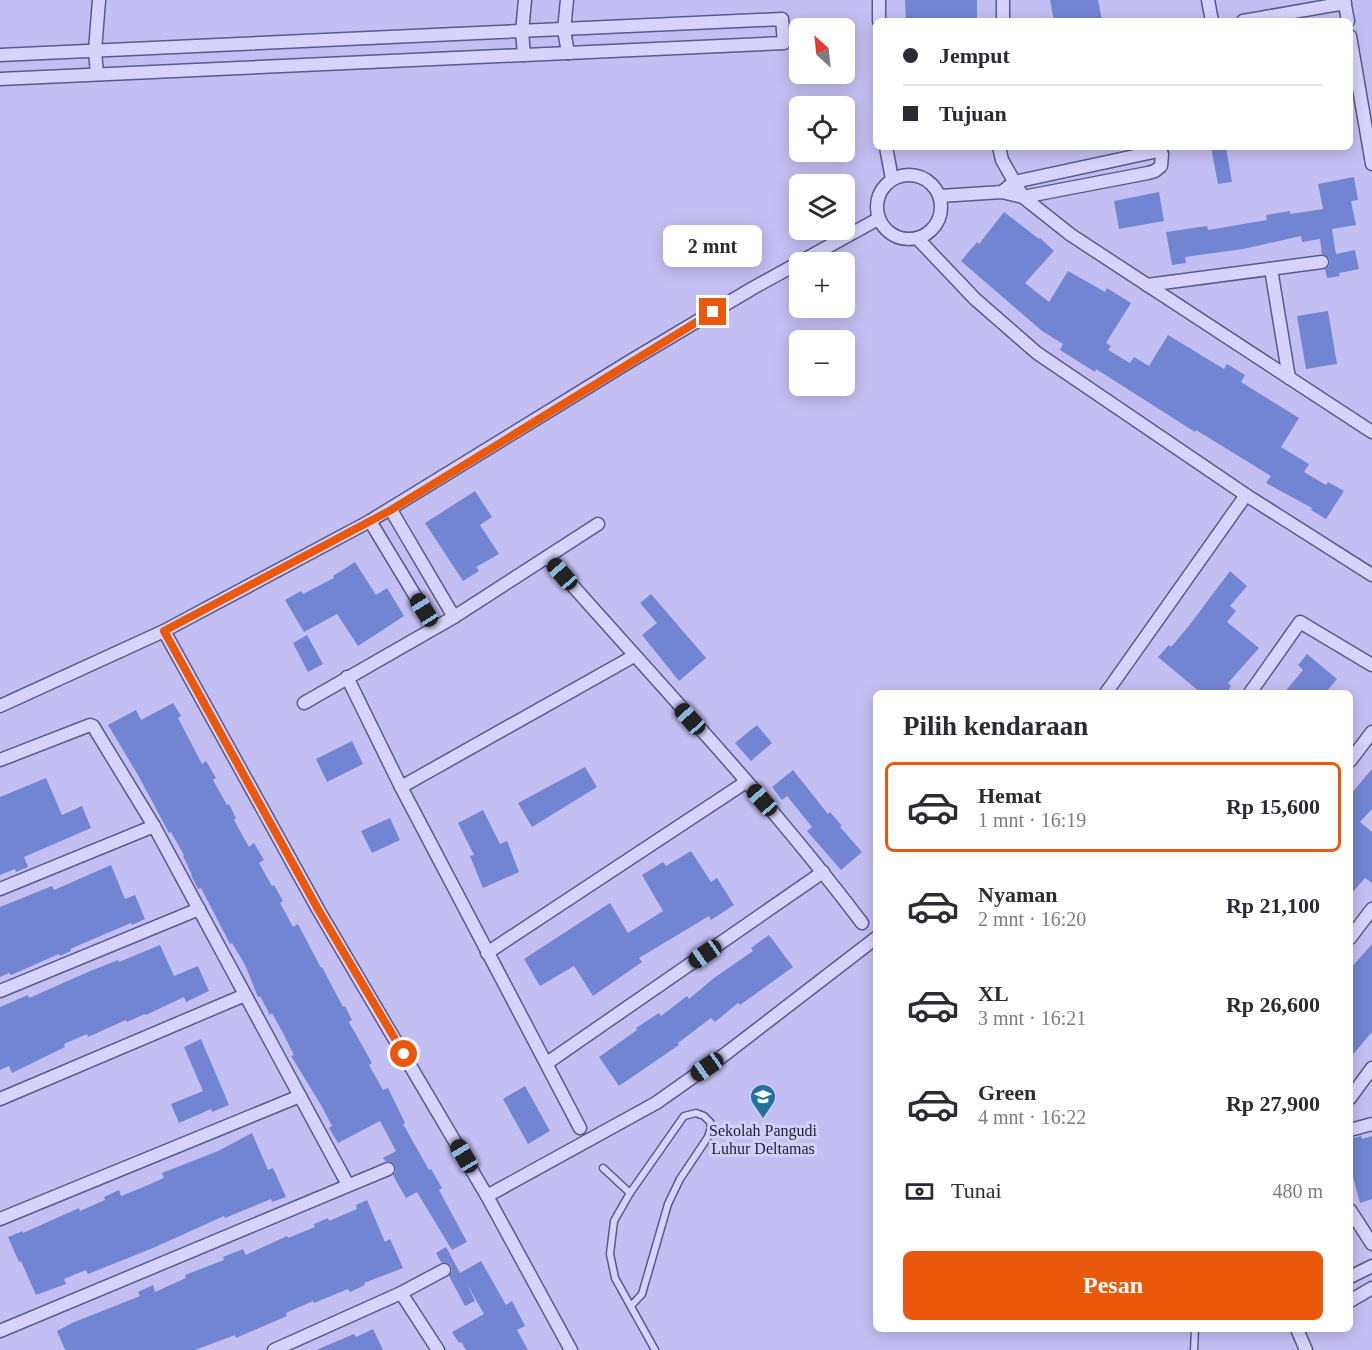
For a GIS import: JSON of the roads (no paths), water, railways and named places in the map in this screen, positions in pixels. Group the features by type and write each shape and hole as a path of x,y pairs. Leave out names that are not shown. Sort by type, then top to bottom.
{"street":[{"path":"97,74 95,51 99,0"},
{"path":"524,55 522,32 525,0"},
{"path":"567,0 564,30 568,53"},
{"path":"879,0 879,18"},
{"path":"1003,0 1003,18"},
{"path":"1208,0 1211,18"},
{"path":"1259,18 1344,2 1347,18"},
{"path":"0,55 782,20 784,43 0,79"},
{"path":"1353,53 1372,164"},
{"path":"886,150 891,179"},
{"path":"1000,150 1002,160 1023,196 1071,235 1372,432"},
{"path":"940,196 1002,192 1023,196 1155,171 1161,166 1162,154 1158,151 1014,182 1002,192"},
{"path":"905,174 920,176 932,184 940,196 941,214 933,230 917,238 902,239 887,231 878,219 876,204 881,190 891,179 905,174"},
{"path":"0,706 164,631 370,522 632,360 753,288 878,219"},
{"path":"917,238 975,299 1037,353 1246,495 1372,575"},
{"path":"1147,285 1322,262"},
{"path":"1271,269 1289,378"},
{"path":"1108,690 1246,495"},
{"path":"391,510 454,617"},
{"path":"370,522 434,627"},
{"path":"304,703 454,617 598,524"},
{"path":"548,558 746,782 823,872 862,923"},
{"path":"1252,690 1300,622 1372,665"},
{"path":"164,631 319,911 487,1196 571,1350"},
{"path":"401,787 634,656"},
{"path":"347,677 401,787 580,1128"},
{"path":"0,760 92,725 153,826 348,1185"},
{"path":"1353,757 1372,732"},
{"path":"487,952 746,782"},
{"path":"0,889 153,826"},
{"path":"547,1063 823,872"},
{"path":"0,991 199,909"},
{"path":"1353,934 1372,909"},
{"path":"487,1196 656,1103 724,1055 873,940"},
{"path":"0,1099 245,995"},
{"path":"1353,1094 1372,1068"},
{"path":"0,1219 300,1096"},
{"path":"1353,1129 1372,1124"},
{"path":"0,1331 388,1169"},
{"path":"1353,1214 1370,1238"},
{"path":"1353,1276 1372,1266"},
{"path":"274,1350 401,1293 444,1270"},
{"path":"1353,1299 1372,1288"},
{"path":"401,1293 438,1350"},
{"path":"1300,1332 1306,1350"}],"lane":[{"path":"631,1306 642,1293 668,1204 680,1179 708,1137 710,1122 704,1116 696,1113 684,1116 630,1193 614,1221 610,1254 615,1278 655,1350"},
{"path":"603,1168 630,1193"},
{"path":"1194,1350 1195,1332"}],"place":[{"name":"Sekolah Pangudi Luhur Deltamas","path":"763,1120"}]}
